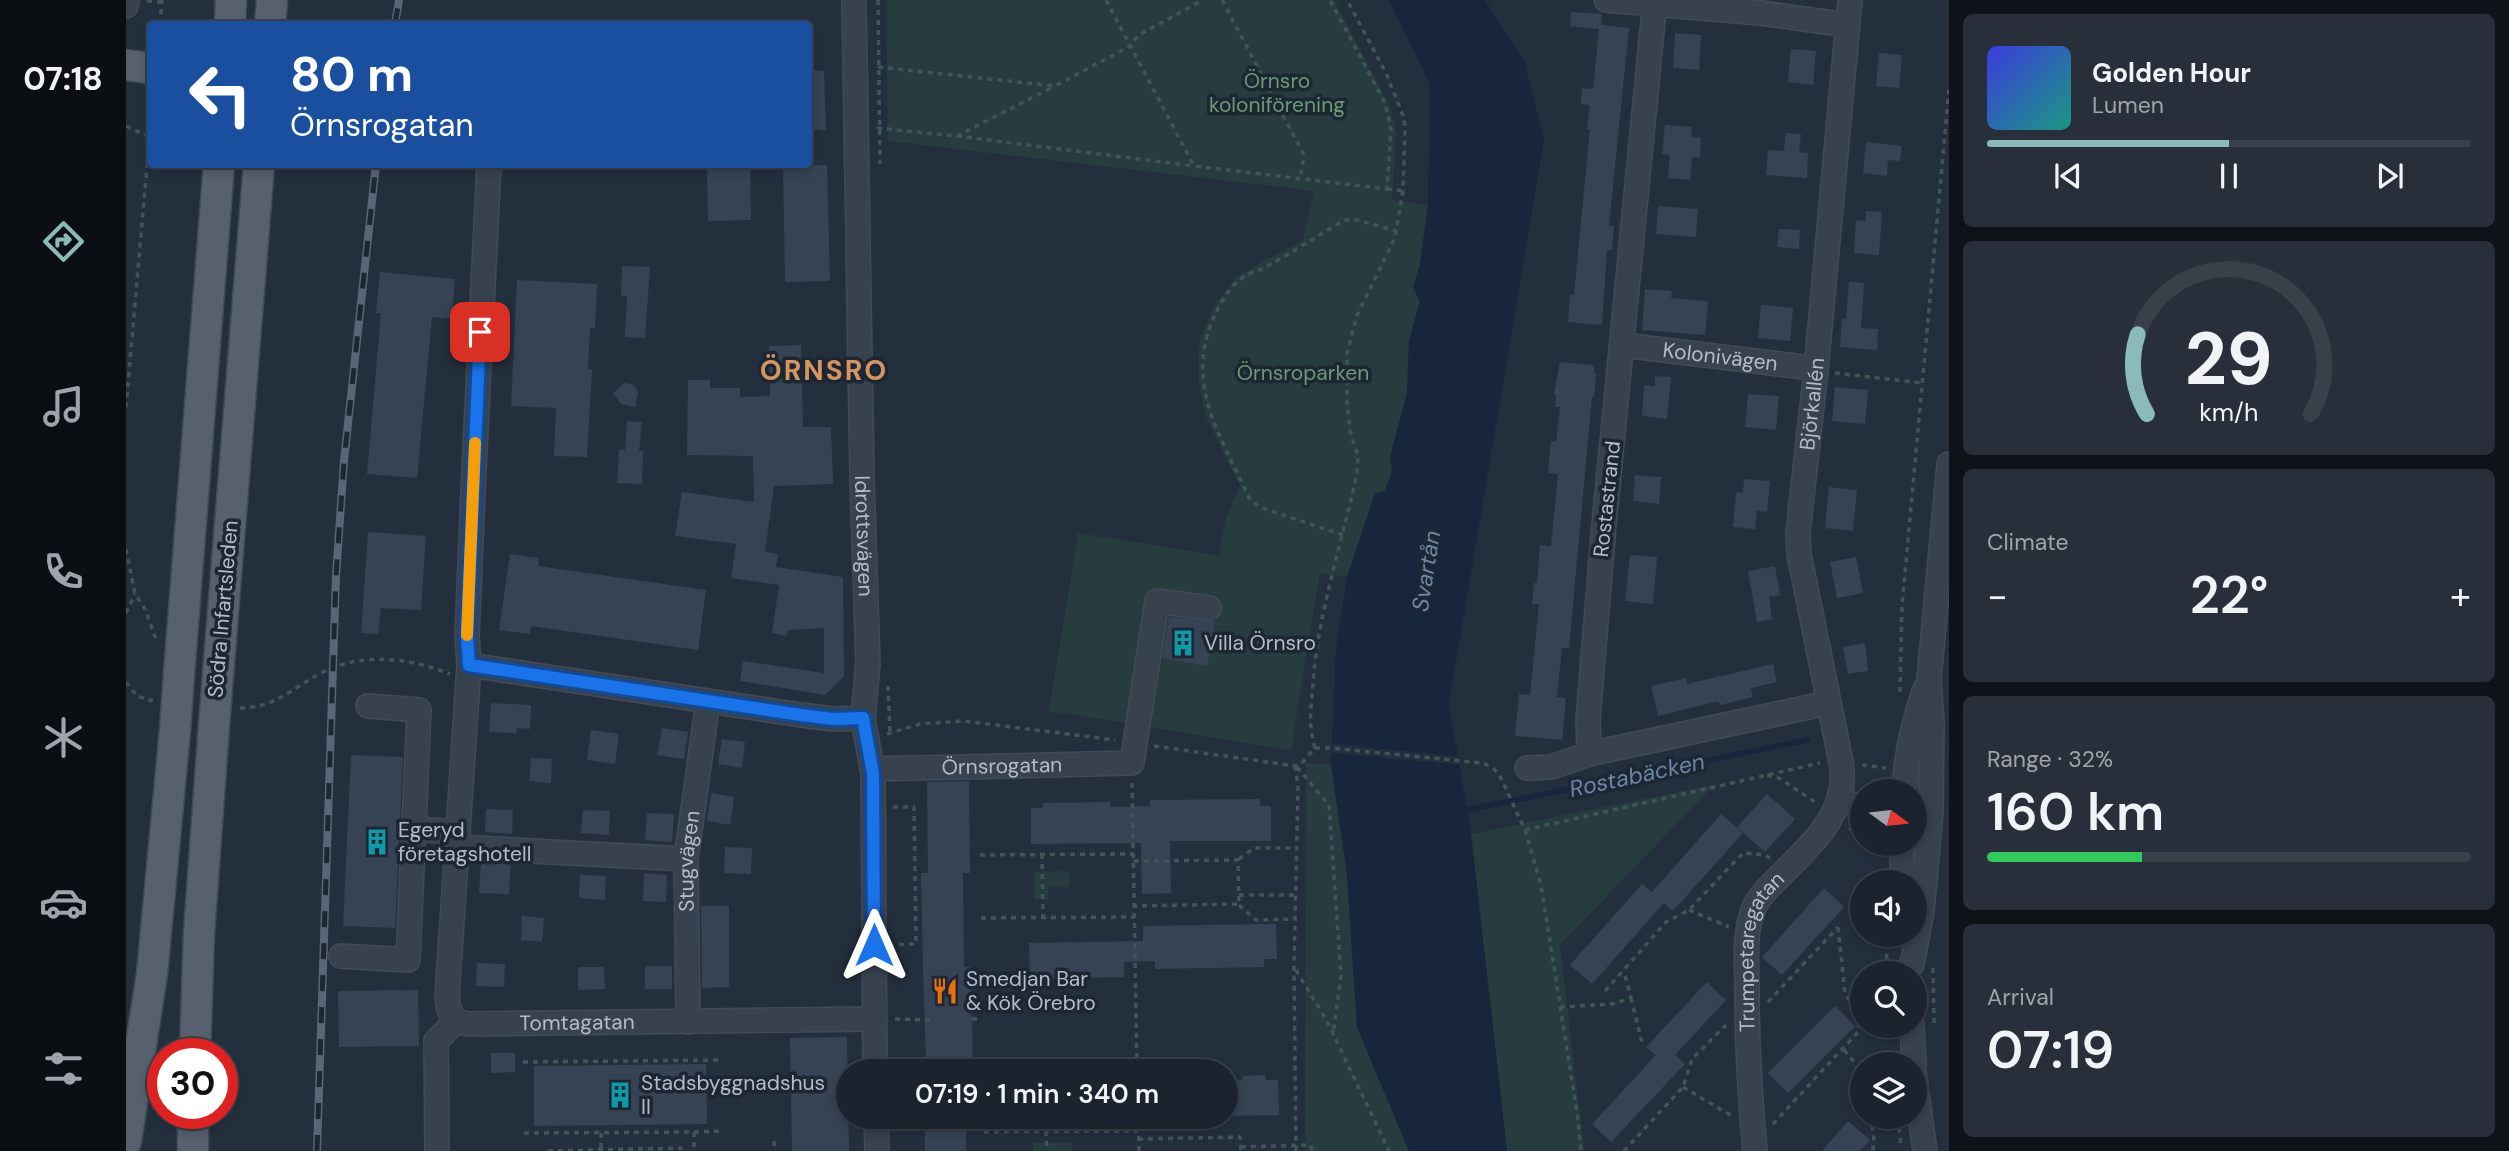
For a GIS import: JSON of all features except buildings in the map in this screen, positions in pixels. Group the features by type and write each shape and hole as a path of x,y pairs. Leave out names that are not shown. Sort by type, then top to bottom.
{"main road":[{"path":"230,21 231,0"},
{"path":"270,21 272,0"},
{"path":"126,65 147,68"},
{"name":"Södra Infartsleden","path":"126,1141 128,1115 139,1070 156,933 175,730 219,168"},
{"name":"Södra Infartsleden","path":"196,1038 199,933 213,739 259,168"},
{"path":"193,1129 193,1151"}],"street":[{"path":"126,6 127,0"},
{"name":"Idrottsvägen","path":"854,0 868,663 864,730 872,769 875,1059"},
{"path":"1606,0 1655,2 1847,25"},
{"name":"Björkallén","path":"1839,802 1843,784 1841,762 1799,554 1798,532 1816,370 1850,0"},
{"name":"Rostastrand","path":"1589,754 1589,705 1655,2"},
{"path":"438,1151 436,1041 456,1021 449,1010 446,997 469,665 467,643 489,168"},
{"name":"Kolonivägen","path":"1623,345 1816,370"},
{"path":"1919,961 1932,722 1929,679 1949,464"},
{"path":"1134,753 1157,601 1209,608"},
{"path":"469,665 833,719 864,730"},
{"path":"1904,779 1914,719 1929,679"},
{"name":"Stugvägen","path":"688,1022 686,859 708,701"},
{"path":"1527,768 1551,767 1589,754 1828,703"},
{"path":"341,956 408,960 419,710 368,706"},
{"name":"Örnsrogatan","path":"872,769 1134,753"},
{"path":"1839,802 1850,804"},
{"name":"Trumpetaregatan","path":"1754,1141 1747,1014 1748,936 1754,907 1762,894 1826,828 1839,802"},
{"path":"414,829 457,840 686,859"},
{"name":"Tomtagatan","path":"456,1021 468,1024 873,1019"},
{"path":"876,1129 877,1151"},
{"path":"1922,1129 1925,1151"}],"path":[{"path":"145,0 162,1 160,21"},
{"path":"1106,0 1194,166"},
{"path":"957,136 1130,46 1139,35 1203,0"},
{"path":"1222,0 1304,155 1300,179"},
{"path":"1330,0 1385,103 1391,130 1388,190"},
{"path":"1315,748 1309,726 1314,668 1323,610 1357,473 1357,456 1350,431 1347,403 1349,342 1357,315 1389,254 1403,191 1404,118 1386,73 1347,0"},
{"path":"855,64 1055,86"},
{"path":"1899,700 1902,606 1949,89"},
{"path":"126,126 147,136"},
{"path":"856,128 888,128 1403,191"},
{"path":"126,407 147,168"},
{"path":"1343,535 1259,507 1249,498 1212,421 1204,392 1202,355 1216,312 1234,284 1244,276 1262,269 1345,220 1359,220 1396,231"},
{"path":"1816,370 1922,383"},
{"path":"126,550 135,594 145,609 159,648"},
{"path":"126,613 135,594"},
{"path":"240,709 254,708 283,698 318,674 356,659 370,658 436,669"},
{"path":"126,682 137,696 146,700"},
{"path":"864,730 964,721 1134,753 1295,765 1301,764 1315,748 1332,748 1479,763 1493,768 1499,774 1525,830 1541,884 1581,1151"},
{"path":"1134,753 1137,1059"},
{"path":"1525,830 1830,761 1900,779"},
{"path":"1295,765 1298,785 1294,919 1296,1148"},
{"path":"1295,765 1328,805 1340,976 1334,1035"},
{"path":"873,807 914,807 916,944 874,945"},
{"path":"1134,861 1238,860 1254,848 1296,848"},
{"path":"1605,991 1665,922 1689,910 1743,853 1765,855 1787,869"},
{"path":"1042,854 1043,917"},
{"path":"980,855 1134,854"},
{"path":"1238,860 1239,904"},
{"path":"1239,895 1295,895"},
{"path":"1134,906 1239,904 1256,920 1294,919"},
{"path":"1689,910 1748,936"},
{"path":"981,918 1135,917"},
{"path":"1625,1151 1683,1087 1692,1059 1747,1014 1838,926 1845,993 1859,1013 1858,1032 1844,1050 1754,1141 1683,1087"},
{"path":"1294,967 1334,1035 1390,1151"},
{"path":"1624,970 1643,1047"},
{"path":"1560,1007 1612,1004 1631,998"},
{"path":"873,1019 931,1020"},
{"path":"972,1019 982,1019"},
{"path":"1844,1050 1850,1057"},
{"path":"523,1062 723,1060"},
{"path":"1873,1129 1873,1151"},
{"path":"1899,1129 1902,1151"},
{"path":"524,1133 724,1131"},
{"path":"1046,1131 1046,1151"},
{"path":"984,1132 1138,1131 1139,1151"},
{"path":"694,1132 694,1151"},
{"path":"601,1133 601,1150"},
{"path":"1138,1139 1240,1137 1241,1149 1296,1148 1310,1145 1313,1151"},
{"path":"775,1141 775,1151"},
{"path":"548,1151 681,1148 681,1151"}],"green space":[{"path":"886,0 1334,0 1390,106 1396,131 1392,200 1428,205 1420,264 1413,288 1420,301 1409,341 1407,393 1390,457 1392,471 1359,542 1347,577 1320,573 1291,750 1049,711 1078,533 1219,556 1225,521 1240,486 1205,414 1199,386 1198,345 1214,307 1235,277 1303,240 1314,191 888,141"},
{"path":"1306,763 1331,764 1347,874 1357,1027 1409,1151 1305,1151"},
{"path":"1714,785 1560,945 1584,1151 1507,1151 1471,834"},
{"path":"1069,871 1069,887 1048,887 1048,899 1034,899 1034,872"},
{"path":"1033,1143 1072,1143 1072,1151 1033,1151"}],"water":[{"name":"Svartån","path":"1389,0 1485,0 1524,60 1544,139 1449,704 1471,834 1507,1151 1409,1151 1357,1027 1347,874 1331,764 1336,649 1347,577 1375,493 1385,491 1392,471 1390,457 1407,393 1409,341 1420,301 1413,288 1420,264 1428,205 1430,84"}],"pier":[{"path":"1332,744 1462,757 1463,765 1331,753"}],"waterway":[{"name":"Rostabäcken","path":"1467,810 1807,740"}],"railway":[{"path":"396,21 399,0"},
{"path":"317,1151 336,576 344,461 376,168"}],"slow traffic":[{"path":"467,635 475,443"}],"place":[{"name":"Villa Örnsro","path":"1183,643"},
{"name":"Egeryd företagshotell","path":"377,842"},
{"name":"Smedjan Bar & Kök Örebro","path":"945,991"},
{"name":"Stadsbyggnadshus II","path":"620,1095"}],"district":[{"name":"ÖRNSRO","path":"824,370"}],"route":[{"path":"480,332 467,636 469,665 801,715 833,719 863,718 873,774 874,945"}],"park label":[{"name":"Örnsro koloniförening","path":"1277,93"},
{"name":"Örnsroparken","path":"1303,373"}]}
